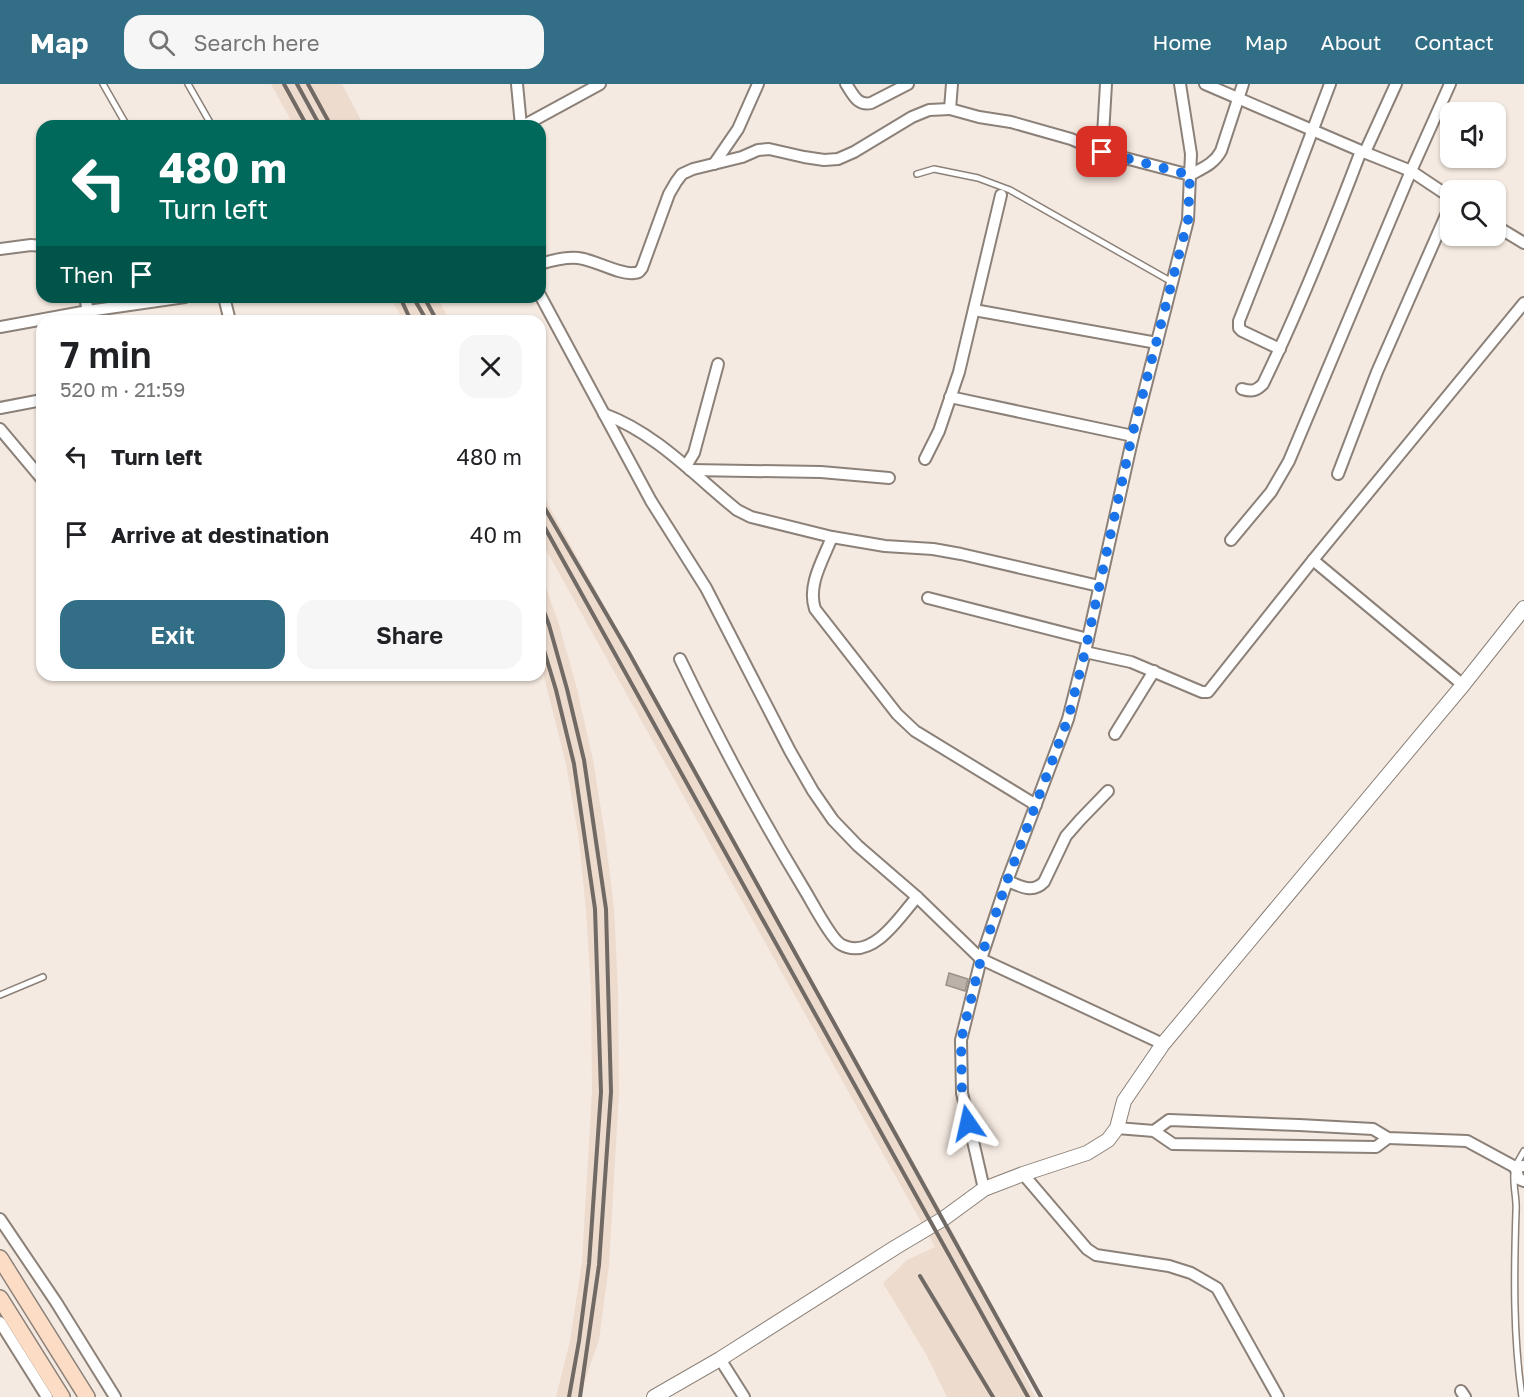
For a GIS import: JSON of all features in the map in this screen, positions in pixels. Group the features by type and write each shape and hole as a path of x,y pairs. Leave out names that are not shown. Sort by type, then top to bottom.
{"main road":[{"path":"0,1258 87,1397"},
{"path":"0,1298 62,1397"}],"street":[{"path":"517,84 521,120"},
{"path":"533,120 600,84"},
{"path":"714,164 738,129 759,84"},
{"path":"846,84 856,99 866,104 908,84"},
{"path":"950,109 952,84"},
{"path":"1102,152 1106,84"},
{"path":"984,1189 962,1093 961,1040 981,959 1007,881 1068,719 1088,639 1132,436 1188,220 1191,154 1180,84"},
{"path":"1205,84 1411,171 1440,190"},
{"path":"546,262 556,259 578,258 634,274 642,268 669,194 682,174 693,169 742,157 758,150 769,149 824,160 838,159 854,152 912,117 929,110 950,109 1011,122 1071,139 1102,152 1190,175 1213,163 1217,158 1243,84"},
{"path":"1280,349 1242,331 1239,328 1239,321 1330,84"},
{"path":"1242,389 1257,390 1263,384 1326,243 1363,152 1396,84"},
{"path":"1232,540 1270,492 1289,462 1450,84"},
{"path":"924,459 939,431 959,372 1001,195"},
{"path":"1338,474 1377,372 1440,229"},
{"path":"1506,232 1524,243"},
{"path":"0,249 36,245"},
{"path":"55,315 87,308 132,303"},
{"path":"544,303 651,501 706,588 790,751 813,791 833,819 858,846 917,897 981,959 1163,1044"},
{"path":"1085,652 1131,662 1202,692 1208,692 1312,560 1524,303"},
{"path":"974,310 1157,343"},
{"path":"0,327 36,319"},
{"path":"688,468 718,364"},
{"path":"950,397 1132,436"},
{"path":"0,408 36,401"},
{"path":"604,414 636,429 688,468 737,510 751,517 832,537 885,546 933,549 961,554 1099,586"},
{"path":"0,429 36,472"},
{"path":"688,468 821,472 889,478"},
{"path":"832,537 816,577 812,600 815,609 897,714 915,731 1036,805"},
{"path":"1312,560 1464,685"},
{"path":"928,598 1088,639"},
{"path":"654,1397 720,1359 943,1219 984,1189 1087,1153 1108,1140 1117,1128 1124,1101 1163,1044 1464,685 1524,608"},
{"path":"680,659 750,795 838,943 857,949 867,947 882,937 917,897"},
{"path":"1115,734 1154,670"},
{"path":"1007,881 1035,889 1044,882 1066,836 1108,791"},
{"path":"1155,1131 1169,1120 1373,1129 1388,1138 1467,1141 1520,1166 1519,1179 1524,1181"},
{"path":"1117,1128 1155,1131 1173,1144 1376,1148 1388,1138"},
{"path":"1023,1174 1087,1249 1096,1255 1169,1266 1191,1272 1217,1288 1278,1397"},
{"path":"0,1219 56,1302 115,1397"},
{"path":"0,1322 47,1397"},
{"path":"720,1359 744,1397"}],"lane":[{"path":"103,84 124,120"},
{"path":"188,84 209,120"},
{"path":"917,174 934,169 978,178 1010,190 1172,282"},
{"path":"0,995 43,977"},
{"path":"1522,1397 1516,1345 1514,1176 1520,1166 1524,1151"}],"shaded area":[{"path":"271,84 342,84 361,120 291,120"},
{"path":"394,303 441,303 446,315 400,315"},
{"path":"546,501 956,1238 1035,1397 947,1397 927,1356 883,1283 907,1260 935,1247 546,550"},
{"path":"546,588 576,685 593,760 614,908 618,990 619,1093 609,1265 599,1340 579,1397 556,1397 570,1341 582,1262 592,1091 591,990 586,910 579,840 566,764 545,681"}],"building":[{"path":"949,973 968,979 965,991 946,985"}],"railway":[{"path":"284,84 304,120"},
{"path":"297,84 317,120"},
{"path":"308,84 328,120"},
{"path":"403,303 408,315"},
{"path":"416,303 424,315"},
{"path":"427,303 434,315"},
{"path":"546,510 628,651 1041,1397"},
{"path":"546,530 1028,1397"},
{"path":"546,617 567,689 584,760 606,909 611,1092 599,1265 580,1397"},
{"path":"546,657 574,764 595,909 601,1092 589,1264 569,1397"},
{"path":"920,1276 993,1397"}],"route":[{"path":"968,1123 962,1093 961,1040 987,939 1068,719 1085,652 1132,436 1188,220 1190,175 1102,152"}]}
